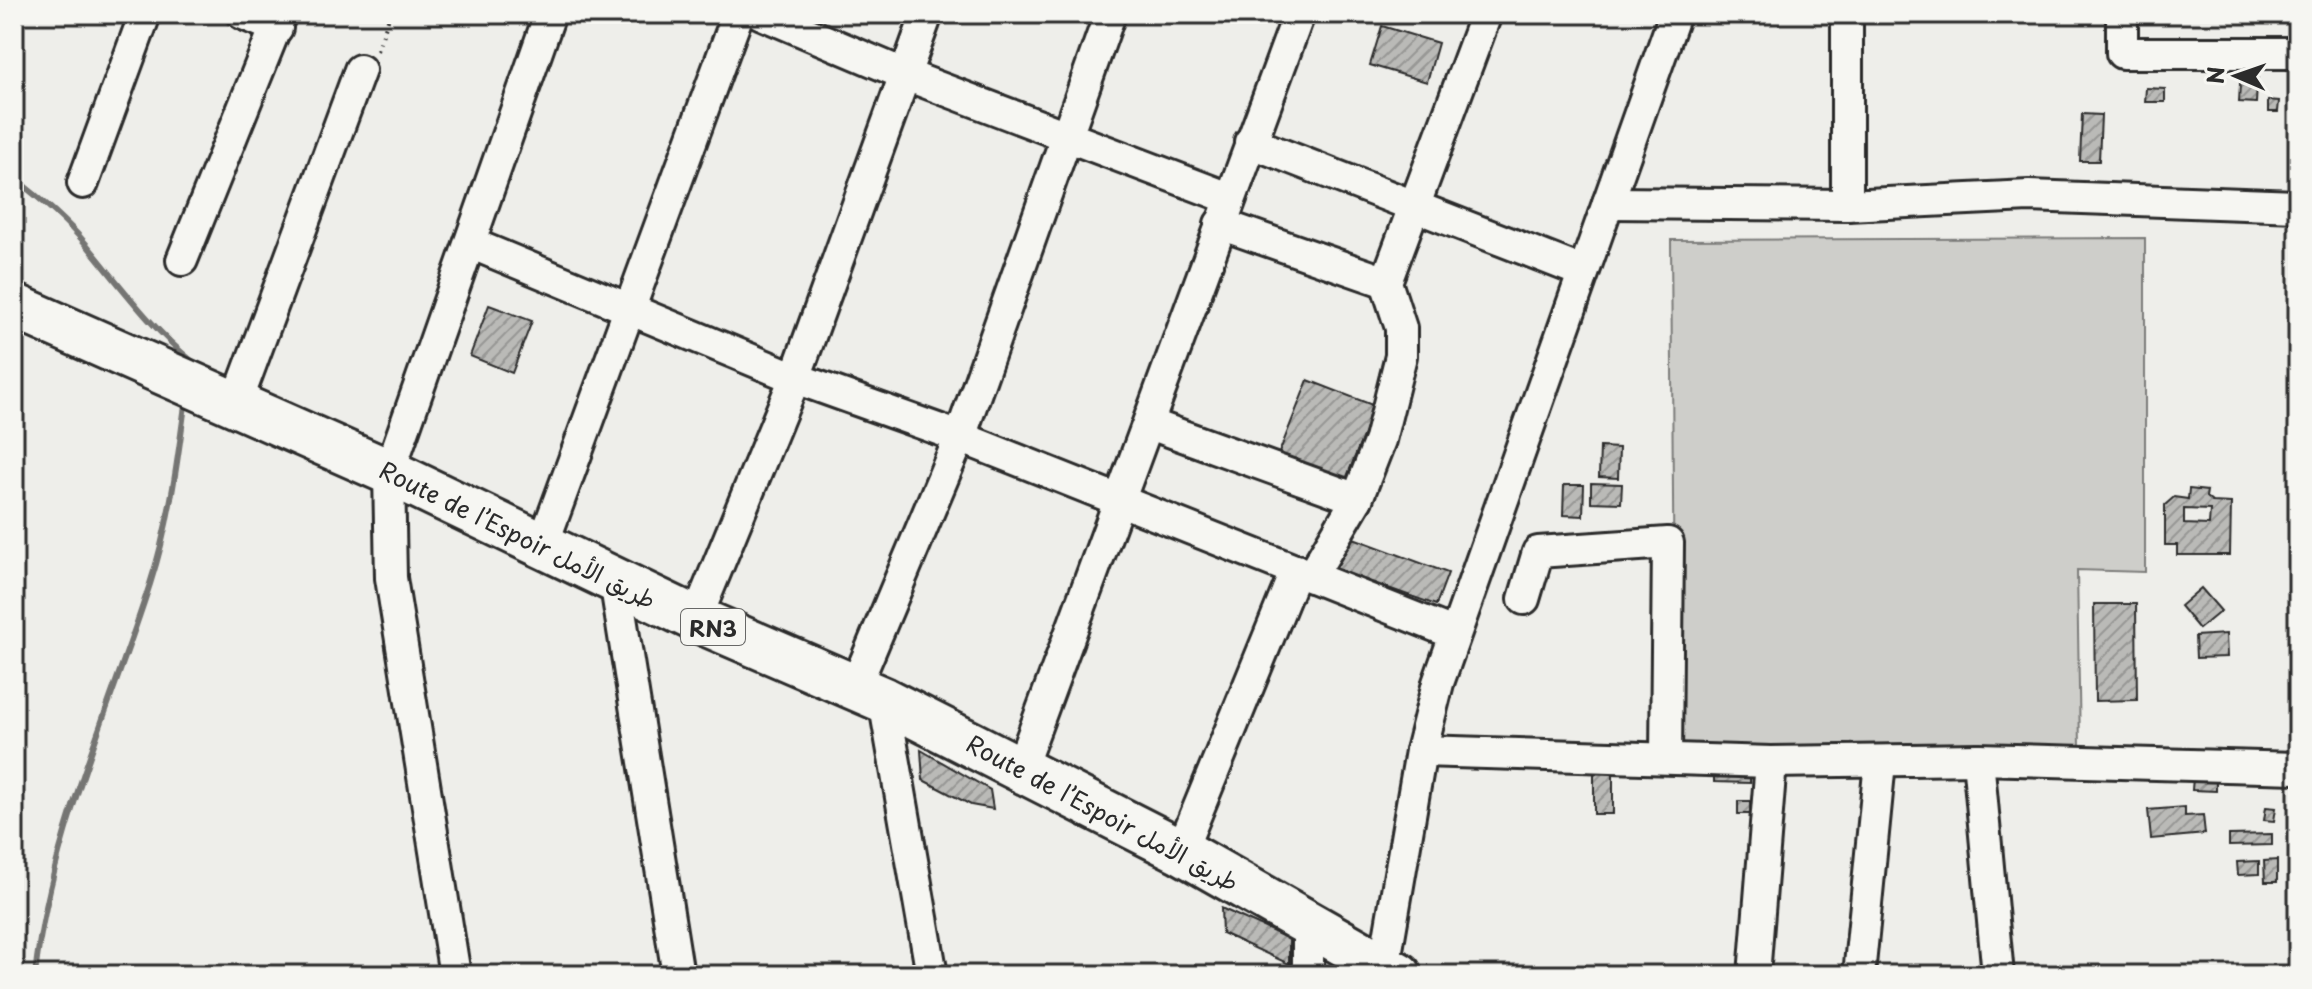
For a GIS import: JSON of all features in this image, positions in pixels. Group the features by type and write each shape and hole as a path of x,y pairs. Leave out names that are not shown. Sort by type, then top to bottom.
{"highway":[{"name":"Route de l’Espoir طريق الأمل","path":"14,306 389,472 696,619 870,693 1021,767 1181,851 1391,971"}],"street":[{"path":"83,183 145,14"},
{"path":"182,260 279,21 243,14"},
{"path":"455,975 391,578 389,472 550,14"},
{"path":"543,544 738,14"},
{"path":"762,14 906,75 1067,134 1224,211 1386,282"},
{"path":"696,619 795,378 927,14"},
{"path":"932,975 870,693 1110,14"},
{"path":"1021,767 1299,14"},
{"path":"1181,851 1304,574 1357,499 1380,440 1401,356 1401,328 1386,282 1486,14"},
{"path":"1391,971 1421,751 1453,633 1675,14"},
{"path":"1847,14 1847,205"},
{"path":"2122,14 2122,53 2298,53"},
{"path":"236,404 360,70"},
{"path":"1250,142 1415,209 1583,272"},
{"path":"1608,203 1847,205 2029,196 2298,206"},
{"path":"470,243 632,307 795,378 960,437 1453,633"},
{"path":"1150,424 1357,499"},
{"path":"1524,599 1538,552 1668,543 1666,758"},
{"path":"615,580 678,975"},
{"path":"1421,751 1771,762 1978,759 2298,768"},
{"path":"1978,759 1998,975"},
{"path":"1754,975 1771,762"},
{"path":"1859,975 1880,762"},
{"path":"1308,922 1308,975"}],"path":[{"path":"360,70 373,61 390,14"}],"shaded area":[{"path":"2145,238 2145,572 2077,570 2080,748 1675,750 1671,240"}],"building":[{"path":"2135,14 2155,14 2154,22 2135,22"},
{"path":"1382,26 1438,43 1427,82 1370,65"},
{"path":"2241,65 2258,66 2256,103 2239,102"},
{"path":"2146,88 2165,89 2165,102 2145,102"},
{"path":"2268,100 2279,101 2278,112 2268,112"},
{"path":"2082,114 2101,115 2099,161 2080,161"},
{"path":"489,305 532,321 512,373 470,356"},
{"path":"1308,380 1375,406 1346,479 1279,453"},
{"path":"1600,447 1619,448 1618,478 1599,477"},
{"path":"1591,483 1622,484 1621,503 1591,502"},
{"path":"1564,485 1584,485 1583,516 1563,515"},
{"path":"2189,489 2207,491 2206,497 2212,502 2231,503 2230,555 2177,555 2177,545 2165,545 2165,505 2174,497 2188,499","holes":["2184,509 2210,510 2209,525 2184,524"]},
{"path":"1348,536 1448,573 1436,605 1332,568"},
{"path":"2201,588 2221,611 2199,629 2180,606"},
{"path":"2094,604 2136,604 2137,700 2095,701"},
{"path":"2226,634 2227,657 2196,658 2195,636"},
{"path":"921,750 990,790 993,809 971,805 923,780"},
{"path":"1594,762 1613,762 1613,814 1594,814"},
{"path":"1714,770 1750,770 1750,783 1714,782"},
{"path":"2193,777 2216,778 2216,791 2192,790"},
{"path":"1738,801 1750,801 1750,814 1738,814"},
{"path":"2185,807 2185,816 2203,815 2205,834 2151,839 2148,810"},
{"path":"2266,807 2276,808 2274,821 2264,820"},
{"path":"2272,834 2272,845 2229,846 2229,835"},
{"path":"2277,860 2277,882 2265,882 2264,861"},
{"path":"2259,861 2259,874 2238,875 2237,862"},
{"path":"1221,908 1289,939 1289,964 1222,933"}],"waterway":[{"path":"14,178 70,226 150,321 193,362"},
{"path":"35,975 53,875 67,826 157,562 172,495 185,405"}]}
